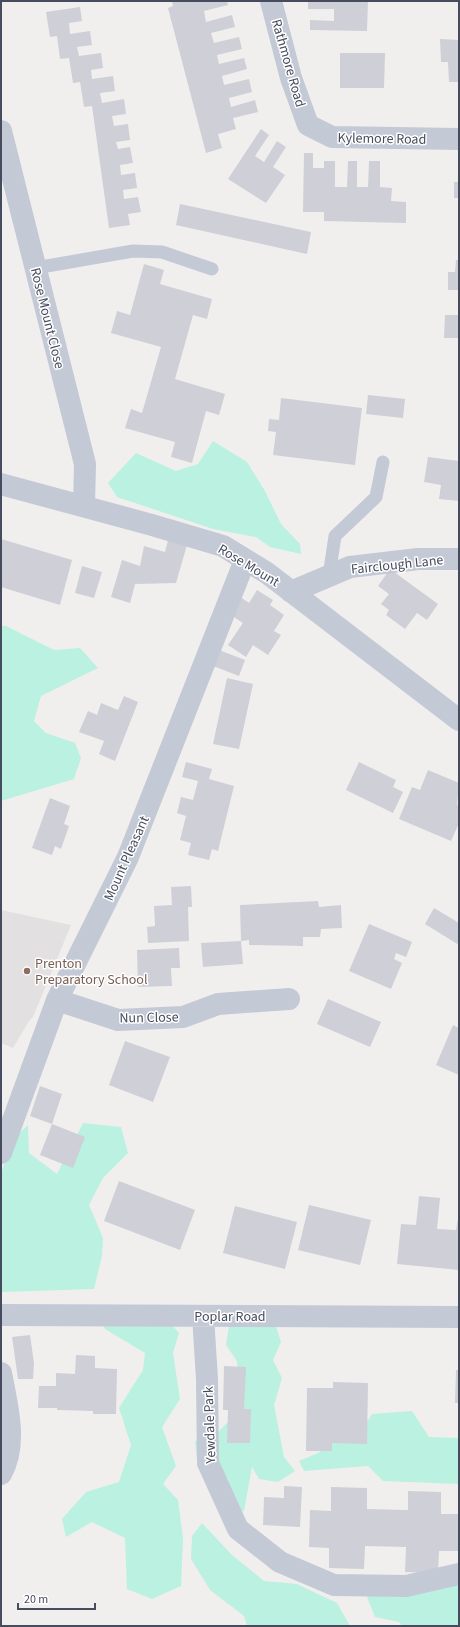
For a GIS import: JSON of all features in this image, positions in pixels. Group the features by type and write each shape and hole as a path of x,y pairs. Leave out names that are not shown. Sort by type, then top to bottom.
{"street":[{"name":"Rathmore Road","path":"271,1 291,78 308,125"},
{"name":"Kylemore Road","path":"308,125 332,137 459,139"},
{"name":"Rose Mount Close","path":"1,131 85,464 84,506"},
{"name":"Rose Mount","path":"1,484 223,546 267,573 459,720"},
{"name":"Fairclough Lane","path":"291,592 350,567 418,559 459,559"},
{"name":"Mount Pleasant","path":"1,1153 57,1000 128,857 245,560"},
{"name":"Nun Close","path":"57,1000 118,1020 183,1017 218,1004 289,999"},
{"name":"Poplar Road","path":"1,1315 459,1317"},
{"name":"Yewdale Park","path":"203,1316 207,1378 208,1463 238,1530 280,1562 334,1585 406,1586 459,1574"},
{"path":"1,1373 10,1425 7,1465 1,1474"}],"lane":[{"path":"35,268 133,251 162,252 212,269"},
{"path":"329,576 335,536 372,503 376,497 383,462"}],"shaded area":[{"name":"Prenton Preparatory School","path":"1,910 71,925 33,1017 13,1048 1,1043"}],"green space":[{"path":"213,441 247,462 265,491 281,524 300,544 301,554 270,547 256,537 213,529 117,497 108,483 136,453 176,471 198,464"},
{"path":"1,626 6,626 54,650 80,648 98,668 41,696 34,721 46,733 75,743 81,758 74,779 1,801"},
{"path":"83,1123 121,1127 128,1153 103,1178 89,1205 103,1238 102,1256 94,1289 1,1292 1,1173 14,1138 28,1125 29,1153 57,1174"},
{"path":"157,1308 179,1333 173,1353 180,1399 162,1427 176,1466 163,1484 178,1500 183,1538 181,1586 152,1599 127,1589 125,1538 92,1522 66,1537 62,1519 86,1492 119,1482 131,1445 119,1408 143,1370 145,1353 105,1329 102,1323"},
{"path":"275,1323 281,1342 273,1360 282,1378 274,1405 284,1457 295,1471 278,1482 259,1479 252,1467 244,1511 228,1508 228,1479 197,1459 195,1441 214,1436 241,1409 237,1361 226,1345 229,1326"},
{"path":"412,1411 429,1437 459,1438 459,1484 383,1481 368,1466 304,1471 299,1461 318,1453 340,1437 363,1428 372,1414"},
{"path":"202,1523 231,1554 264,1581 297,1584 337,1603 350,1626 247,1626 244,1616 210,1590 191,1559 192,1536"},
{"path":"385,1575 459,1584 459,1626 402,1626 399,1622 375,1617 367,1597"}],"building":[{"path":"172,1 227,1 228,5 204,11 206,22 232,15 235,27 211,33 214,43 239,37 242,49 217,55 219,64 244,58 247,69 222,76 224,85 249,79 252,92 229,98 231,107 255,100 258,112 233,118 236,129 218,134 222,148 206,153 168,8 173,6"},
{"path":"308,1 368,1 367,31 310,30 310,20 334,21 334,9 308,9"},
{"path":"80,7 82,21 69,23 70,34 90,31 92,45 77,47 79,56 101,53 103,68 91,70 92,79 113,76 115,91 100,93 102,103 124,99 126,114 112,116 114,126 128,124 130,140 116,142 118,149 130,147 133,163 120,165 121,175 135,173 137,188 123,190 124,199 138,197 141,212 128,214 130,225 109,228 92,106 84,107 80,82 73,83 69,58 60,59 57,36 50,37 46,12"},
{"path":"440,39 459,40 459,82 449,82 448,62 441,62"},
{"path":"340,53 385,53 384,88 340,88"},
{"path":"261,129 269,135 255,156 264,162 277,141 286,147 273,167 285,175 266,203 228,179"},
{"path":"304,153 313,153 313,168 324,168 324,161 335,161 335,187 347,187 348,161 357,161 357,187 368,187 369,161 380,161 380,187 392,188 391,201 406,202 406,223 324,221 324,212 303,212"},
{"path":"454,182 459,182 459,198 454,198"},
{"path":"180,204 311,232 307,254 176,225"},
{"path":"456,260 459,260 459,290 448,290 448,272 455,272"},
{"path":"144,264 164,270 160,284 212,299 207,319 193,315 175,379 225,394 219,415 206,411 192,463 171,457 175,442 125,428 131,409 142,413 161,347 111,333 117,311 130,315"},
{"path":"445,315 459,315 459,338 444,338"},
{"path":"368,395 405,399 403,418 366,414"},
{"path":"281,398 362,408 355,465 273,455 276,432 268,431 269,419 279,420"},
{"path":"428,457 459,461 459,501 439,499 441,485 424,482"},
{"path":"1,539 72,560 60,605 1,587"},
{"path":"168,540 187,545 176,583 135,584 130,603 111,597 122,560 140,566 144,546 165,552"},
{"path":"82,566 102,572 94,598 75,593"},
{"path":"390,569 438,604 427,620 417,613 405,629 386,615 389,610 381,604 389,594 378,586"},
{"path":"257,590 273,600 270,605 284,615 274,631 281,635 268,655 253,645 246,657 228,645 243,623 228,613 239,596 249,603"},
{"path":"219,650 245,660 239,676 213,666"},
{"path":"227,678 253,684 239,749 213,744"},
{"path":"124,696 138,702 115,761 99,754 104,741 79,732 88,711 97,715 101,703 118,710"},
{"path":"186,762 212,769 209,779 234,786 218,851 212,849 209,860 188,855 191,843 180,840 186,816 177,813 181,797 193,800 198,781 182,777"},
{"path":"359,762 396,780 393,787 403,792 393,813 346,790"},
{"path":"428,770 459,783 457,805 459,806 459,823 451,841 399,819 412,787 420,790"},
{"path":"50,798 70,806 64,824 69,826 61,849 55,846 52,855 32,848"},
{"path":"191,886 192,907 188,907 189,941 148,943 147,927 155,926 154,906 172,905 171,887"},
{"path":"318,901 319,907 341,905 342,928 321,929 320,937 303,937 303,946 249,945 249,940 241,941 240,905"},
{"path":"434,908 459,923 459,945 425,924"},
{"path":"369,924 412,942 406,957 396,953 394,959 402,963 391,989 349,971"},
{"path":"241,941 243,964 203,967 201,943"},
{"path":"179,948 180,968 171,968 172,986 138,987 137,950"},
{"path":"328,999 381,1022 370,1047 317,1024"},
{"path":"453,1025 459,1028 459,1075 436,1065"},
{"path":"125,1041 170,1057 153,1102 109,1085"},
{"path":"40,1086 62,1094 52,1124 30,1116"},
{"path":"52,1124 85,1137 73,1168 40,1155"},
{"path":"119,1181 195,1210 180,1250 104,1221"},
{"path":"419,1196 440,1198 437,1229 456,1230 459,1213 459,1270 397,1264 401,1224 416,1225"},
{"path":"309,1205 371,1220 360,1265 298,1250"},
{"path":"235,1206 297,1222 285,1269 223,1253"},
{"path":"30,1335 34,1363 33,1379 18,1379 12,1337"},
{"path":"76,1355 95,1356 95,1368 117,1369 116,1414 93,1414 93,1411 38,1408 39,1386 56,1386 56,1373 75,1374"},
{"path":"224,1366 246,1367 244,1409 251,1409 250,1443 227,1443 228,1410 223,1410"},
{"path":"456,1370 459,1370 459,1403 455,1403"},
{"path":"333,1382 368,1383 367,1444 332,1443 332,1451 306,1451 307,1388 333,1388"},
{"path":"284,1486 302,1487 300,1527 263,1525 264,1497 284,1498"},
{"path":"331,1487 367,1488 367,1509 408,1510 408,1491 441,1492 441,1514 459,1514 459,1551 439,1551 438,1573 405,1572 406,1547 365,1546 364,1569 329,1568 329,1548 309,1547 310,1510 331,1511"}],"place":[{"name":"Prenton Preparatory School","path":"27,971"}]}
